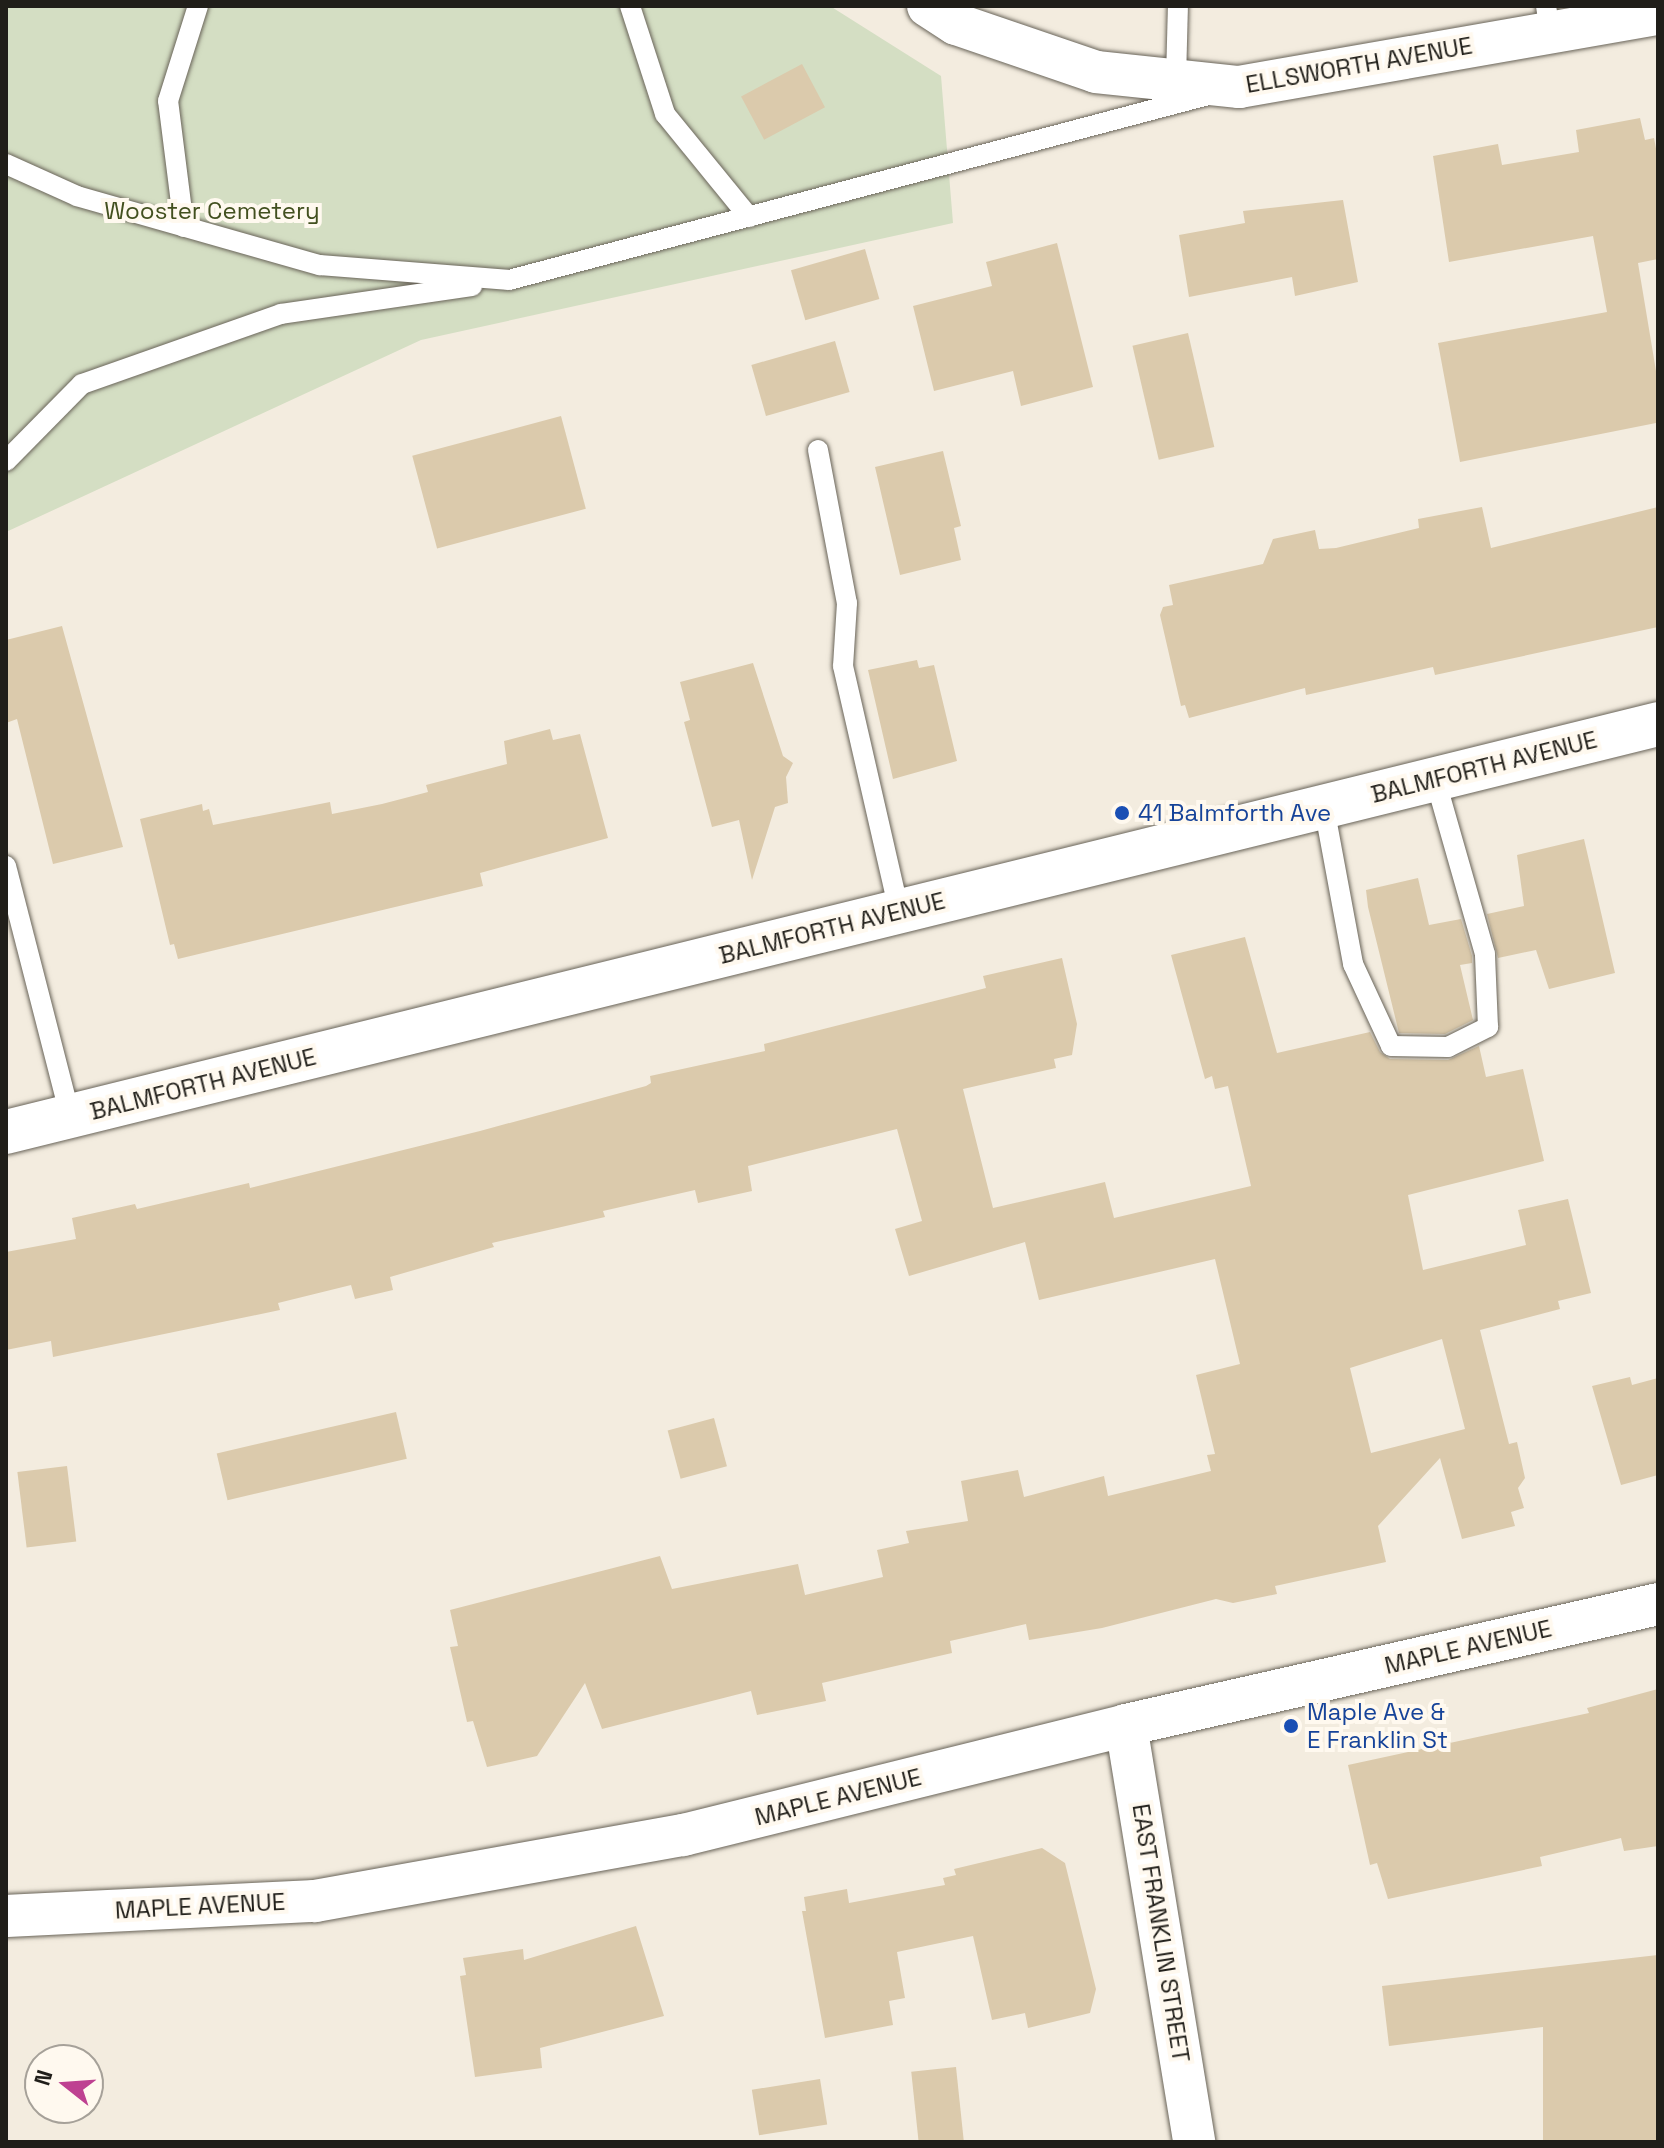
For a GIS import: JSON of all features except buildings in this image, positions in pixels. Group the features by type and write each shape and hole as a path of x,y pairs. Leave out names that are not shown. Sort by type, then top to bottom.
{"street":[{"name":"ELLSWORTH AVENUE","path":"928,6 956,24 1096,72 1239,87 1534,20 1658,14"},
{"name":"BALMFORTH AVENUE","path":"6,1132 1658,724"},
{"name":"MAPLE AVENUE","path":"6,1916 315,1901 683,1835 1126,1725 1658,1604"},
{"name":"EAST FRANKLIN STREET","path":"1126,1725 1194,2142"}],"lane":[{"path":"184,227 168,101 198,6"},
{"path":"630,6 665,114 749,217"},
{"path":"1176,80 1178,6"},
{"path":"6,461 82,384 281,314 509,280 1239,87"},
{"path":"6,164 77,196 320,265 509,280"},
{"path":"818,450 847,603 843,666 899,911"},
{"path":"1324,807 1353,964 1391,1046 1448,1047 1488,1027 1485,968 1435,779"},
{"path":"6,866 70,1116"}],"green space":[{"name":"Wooster Cemetery","path":"6,6 830,6 941,76 953,223 421,340 6,532"}],"place":[{"name":"41 Balmforth Ave","path":"1122,813"},
{"name":"Maple Ave & E Franklin St","path":"1291,1726"}]}
